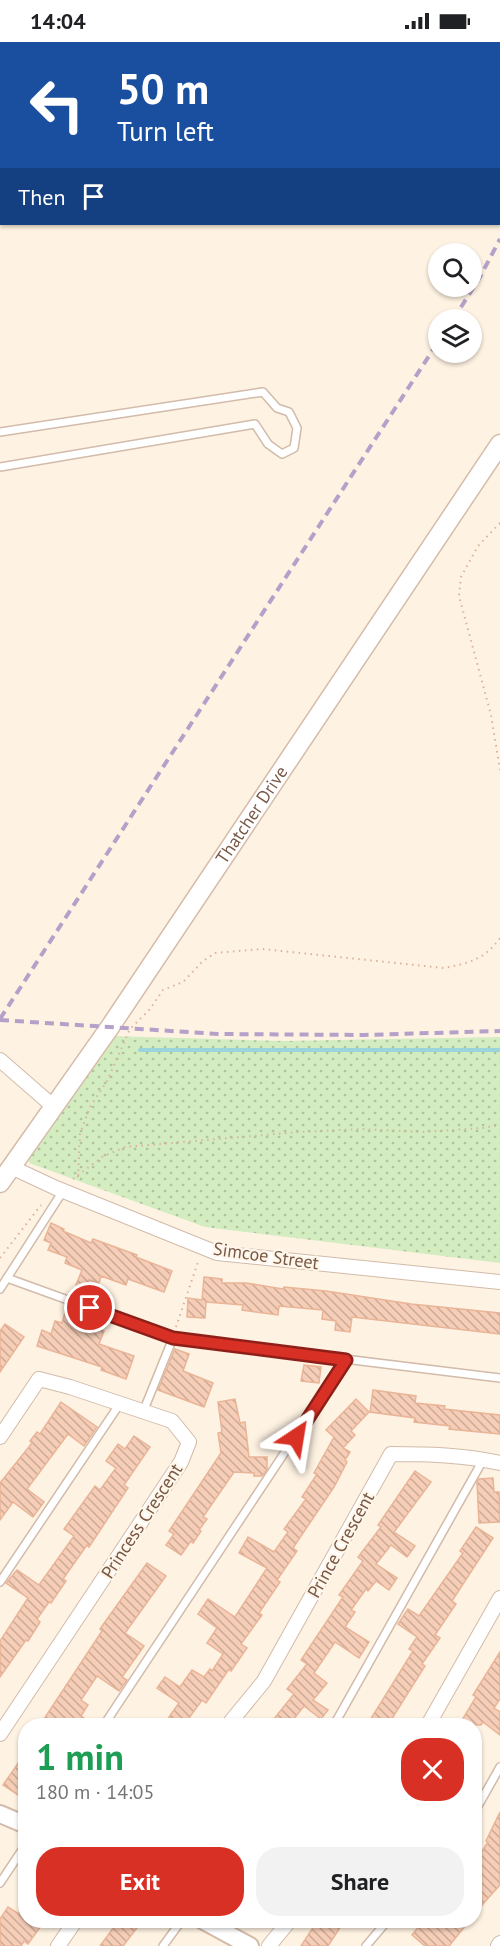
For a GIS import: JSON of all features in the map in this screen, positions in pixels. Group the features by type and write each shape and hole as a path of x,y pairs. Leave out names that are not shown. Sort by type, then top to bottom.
{"main road":[{"name":"Thatcher Drive","path":"0,1183 110,1027 500,444"}],"street":[{"path":"0,1060 54,1107"},
{"name":"Simcoe Street","path":"11,1167 63,1191 217,1253 500,1282"},
{"name":"Princess Crescent","path":"0,1437 39,1379 172,1421 189,1442 181,1462 0,1734"},
{"name":"Prince Crescent","path":"234,1718 264,1681 392,1454 483,1459 500,1463"},
{"path":"432,1718 500,1598"},
{"path":"0,1814 18,1822"},
{"path":"58,1946 70,1928"},
{"path":"217,1928 250,1946"},
{"path":"269,1946 284,1928"}],"lane":[{"path":"0,432 263,392 277,408 289,412 297,428 294,448 282,454 268,444 255,424 0,467"},
{"path":"0,1289 63,1191"},
{"path":"8,1278 173,1338 500,1378"},
{"path":"143,1412 173,1338"},
{"path":"109,1718 346,1360"},
{"path":"0,1582 120,1405"},
{"path":"338,1718 483,1459"},
{"path":"482,1799 500,1767"},
{"path":"0,1883 18,1856"},
{"path":"163,1946 176,1928"},
{"path":"366,1946 381,1928"}],"path":[{"path":"500,523 478,546 461,577 459,596 491,715 500,770"},
{"path":"500,938 492,949 473,962 444,968 262,949 215,953 203,961 183,982 163,990 150,1009 130,1029 107,1081 90,1107 80,1134 78,1177 102,1157 125,1148 299,1132 361,1129 423,1132 500,1125"},
{"path":"173,1338 203,1247"}],"green space":[{"path":"112,1036 284,1041 500,1037 500,1263 205,1227 29,1163 29,1151"}],"building":[{"path":"51,1223 91,1243 93,1239 172,1271 164,1292 128,1279 126,1285 101,1276 99,1283 89,1280 86,1288 76,1285 82,1270 65,1263 67,1257 48,1250 51,1243 44,1240"},
{"path":"204,1277 222,1279 222,1283 246,1283 283,1289 284,1287 326,1291 411,1304 500,1313 500,1334 352,1317 350,1332 335,1330 336,1321 322,1319 323,1310 279,1306 278,1315 242,1310 243,1305 206,1302 205,1318 187,1317 188,1298 202,1300"},
{"path":"66,1309 80,1313 78,1322 104,1331 99,1344 134,1356 126,1379 101,1370 102,1367 37,1346 42,1330 51,1334 55,1321 62,1323"},
{"path":"5,1324 24,1337 0,1372 0,1331"},
{"path":"175,1349 189,1354 183,1371 213,1383 204,1407 158,1390"},
{"path":"304,1365 321,1367 319,1383 301,1381"},
{"path":"373,1390 416,1396 415,1403 445,1406 444,1409 500,1415 500,1434 449,1429 450,1426 414,1422 415,1418 370,1412"},
{"path":"235,1399 240,1423 245,1422 249,1457 267,1457 267,1470 262,1476 254,1476 254,1473 234,1472 203,1517 207,1519 199,1530 201,1531 181,1555 166,1545 174,1534 169,1531 221,1453 218,1433 222,1432 218,1402"},
{"path":"356,1399 369,1412 351,1431 355,1435 343,1448 350,1452 345,1460 347,1462 334,1487 293,1548 297,1551 277,1580 280,1582 259,1613 262,1615 241,1644 247,1648 231,1671 229,1669 206,1703 202,1700 189,1718 170,1718 179,1703 157,1688 165,1677 180,1687 192,1670 204,1677 210,1669 212,1671 223,1654 207,1643 217,1628 198,1614 208,1599 235,1617 267,1568 239,1553 248,1537 274,1552 288,1532 284,1529 306,1499 302,1497 317,1474 314,1473 334,1437 326,1430"},
{"path":"61,1402 97,1427 84,1446 68,1434 27,1489 44,1502 33,1517 13,1502 0,1520 0,1483 32,1443 30,1441 37,1432 40,1434"},
{"path":"134,1436 150,1447 124,1485 128,1488 89,1547 87,1545 63,1579 66,1581 37,1619 40,1622 28,1641 26,1640 0,1677 0,1641 28,1598 6,1583 17,1570 39,1585 74,1536 64,1529 95,1486 100,1490 116,1468 106,1461 118,1444 125,1449"},
{"path":"415,1471 431,1482 394,1532 415,1546 407,1557 391,1545 376,1564 397,1578 389,1590 376,1581 368,1591 366,1589 351,1610 355,1612 345,1627 369,1642 359,1658 335,1642 314,1673 327,1683 313,1700 328,1710 320,1718 304,1706 295,1718 275,1718 294,1694 287,1689 307,1664 301,1660 343,1597 339,1595 363,1561 358,1557 381,1527 378,1525"},
{"path":"493,1478 494,1492 499,1492 500,1522 479,1523 477,1482 479,1479"},
{"path":"476,1527 493,1538 452,1601 456,1604 435,1635 440,1638 422,1664 425,1666 392,1718 371,1718 413,1651 409,1649 417,1637 398,1624 408,1609 419,1616 463,1553 460,1551"},
{"path":"147,1563 166,1576 125,1633 144,1646 122,1677 127,1680 119,1691 97,1676 81,1700 88,1705 81,1716 84,1718 45,1718 102,1631 100,1629"},
{"path":"500,1652 500,1699 494,1708 500,1712 500,1735 483,1722 482,1724 482,1718 463,1718 476,1697 473,1695"},
{"path":"18,1763 18,1795 3,1785"},
{"path":"500,1812 500,1885 482,1905 482,1851 488,1842 486,1841"},
{"path":"8,1907 18,1913 18,1928 40,1928 28,1944 24,1941 21,1946 0,1946 0,1919"},
{"path":"113,1928 137,1928 123,1946 100,1946"},
{"path":"313,1928 340,1928 328,1946 301,1946"},
{"path":"418,1928 464,1928 449,1946 425,1946 412,1935"}],"waterway":[{"path":"140,1050 500,1050"}],"railway":[{"path":"460,309 500,239"},
{"path":"0,1019 428,357"},
{"path":"0,1020 218,1034 364,1035 500,1031"}],"route":[{"path":"90,1308 173,1338 346,1360 296,1437"}]}
